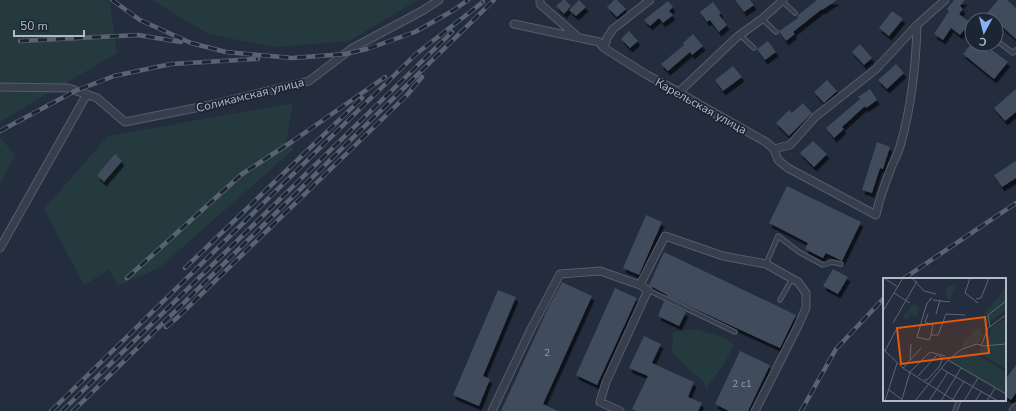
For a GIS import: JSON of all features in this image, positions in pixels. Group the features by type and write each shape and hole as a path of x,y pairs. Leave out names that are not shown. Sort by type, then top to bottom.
{"street":[{"name":"Соликамская улица","path":"87,94 97,98 125,122 215,104 309,81 351,49 422,11 439,0"},
{"path":"540,0 540,4 579,38"},
{"path":"604,48 607,38 613,29 650,0"},
{"path":"774,149 790,145 815,118 876,69 917,25 945,0"},
{"path":"679,92 740,35 783,1"},
{"name":"Карельская улица","path":"514,24 599,42 604,48 647,75 766,142 774,149 778,160 788,168 876,215 878,202 901,144 913,75 917,25"},
{"path":"0,87 68,88 87,94 0,248"},
{"path":"640,286 665,236 723,256 766,264 798,282 806,294 806,308 755,411"},
{"path":"492,411 531,329 560,274 600,270 648,290 606,382 600,402 620,411"},
{"path":"1013,411 1016,407"}],"lane":[{"path":"783,1 795,13"},
{"path":"762,19 776,32"},
{"path":"740,35 754,48"},
{"path":"1004,46 1013,53 1016,50"},
{"path":"766,264 778,236 799,252 823,264 832,262 841,264"},
{"path":"780,300 792,279"},
{"path":"648,290 735,332"},
{"path":"955,411 959,401"}],"green space":[{"path":"0,0 107,0 110,3 117,53 0,122"},
{"path":"152,0 418,0 349,41 274,47 208,34"},
{"path":"293,103 286,143 294,149 159,268 118,286 109,270 84,285 44,209 108,136"},
{"path":"0,137 15,155 0,185"},
{"path":"694,329 723,337 734,345 725,362 706,389 703,381 688,369 672,352 673,332"}],"building":[{"path":"563,0 571,6 564,14 556,6"},
{"path":"579,0 586,7 576,16 569,10"},
{"path":"614,0 617,0 626,9 617,17 607,7"},
{"path":"735,0 750,0 754,5 744,12"},
{"path":"817,0 837,0 822,9 793,32 795,34 786,41 779,31 798,18 797,16"},
{"path":"954,0 965,0 960,6 963,9 959,14 964,18 964,30 960,35 951,28 943,40 934,34 949,11 947,9"},
{"path":"998,0 1007,0 1016,8 1016,39 1004,28 1004,12 988,12"},
{"path":"668,1 673,7 669,11 673,15 663,23 659,18 650,26 644,20"},
{"path":"713,2 721,13 719,15 727,25 719,32 710,20 707,22 700,12"},
{"path":"892,11 903,19 889,36 879,28"},
{"path":"629,31 638,41 630,48 621,39"},
{"path":"693,34 703,46 692,55 690,52 668,71 661,64 684,45 683,43"},
{"path":"768,41 776,52 765,60 757,49"},
{"path":"860,44 872,58 864,65 852,52"},
{"path":"965,52 995,52 1008,62 994,79 963,54"},
{"path":"896,64 904,73 887,89 878,80"},
{"path":"733,66 742,77 723,91 715,80"},
{"path":"827,80 837,91 824,103 814,92"},
{"path":"870,89 877,100 866,108 865,106 842,127 844,129 834,138 826,128 860,99 858,97"},
{"path":"1016,89 1016,112 1005,121 994,108"},
{"path":"803,103 812,113 789,136 776,123 789,110 792,113"},
{"path":"813,141 827,154 814,167 800,153"},
{"path":"877,142 890,147 883,169 880,168 872,193 862,190"},
{"path":"115,154 122,161 104,182 97,175"},
{"path":"1016,161 1016,178 1002,187 994,175"},
{"path":"787,186 861,222 842,261 826,253 823,258 805,249 808,243 769,223"},
{"path":"646,215 662,222 639,275 623,268"},
{"path":"664,252 796,315 780,348 667,296 649,285"},
{"path":"833,269 848,277 838,294 823,286"},
{"path":"562,282 592,296 543,404 558,411 501,411 549,306"},
{"path":"615,288 637,298 597,385 576,375"},
{"path":"498,290 516,297 483,376 490,379 479,406 453,395"},
{"path":"664,301 686,312 679,326 658,316"},
{"path":"644,336 661,344 652,363 694,382 688,397 702,403 698,411 636,411 632,409 648,376 629,368"},
{"path":"740,351 770,365 748,411 729,411 715,404"},
{"path":"1016,365 1016,393 1011,400 1006,397 1006,379"}],"railway":[{"path":"112,0 140,20 191,43 226,52 292,58 345,54 367,49 415,32 454,10 468,0"},
{"path":"73,411 494,0"},
{"path":"51,411 416,54 483,2"},
{"path":"62,411 452,32"},
{"path":"20,41 138,35 181,42"},
{"path":"0,131 75,91 114,76 171,64 258,59"},
{"path":"127,278 242,174 293,141 385,77"},
{"path":"166,327 407,95 422,77"},
{"path":"185,268 362,98"},
{"path":"904,278 1016,203"},
{"path":"801,411 836,349 883,299"}]}
